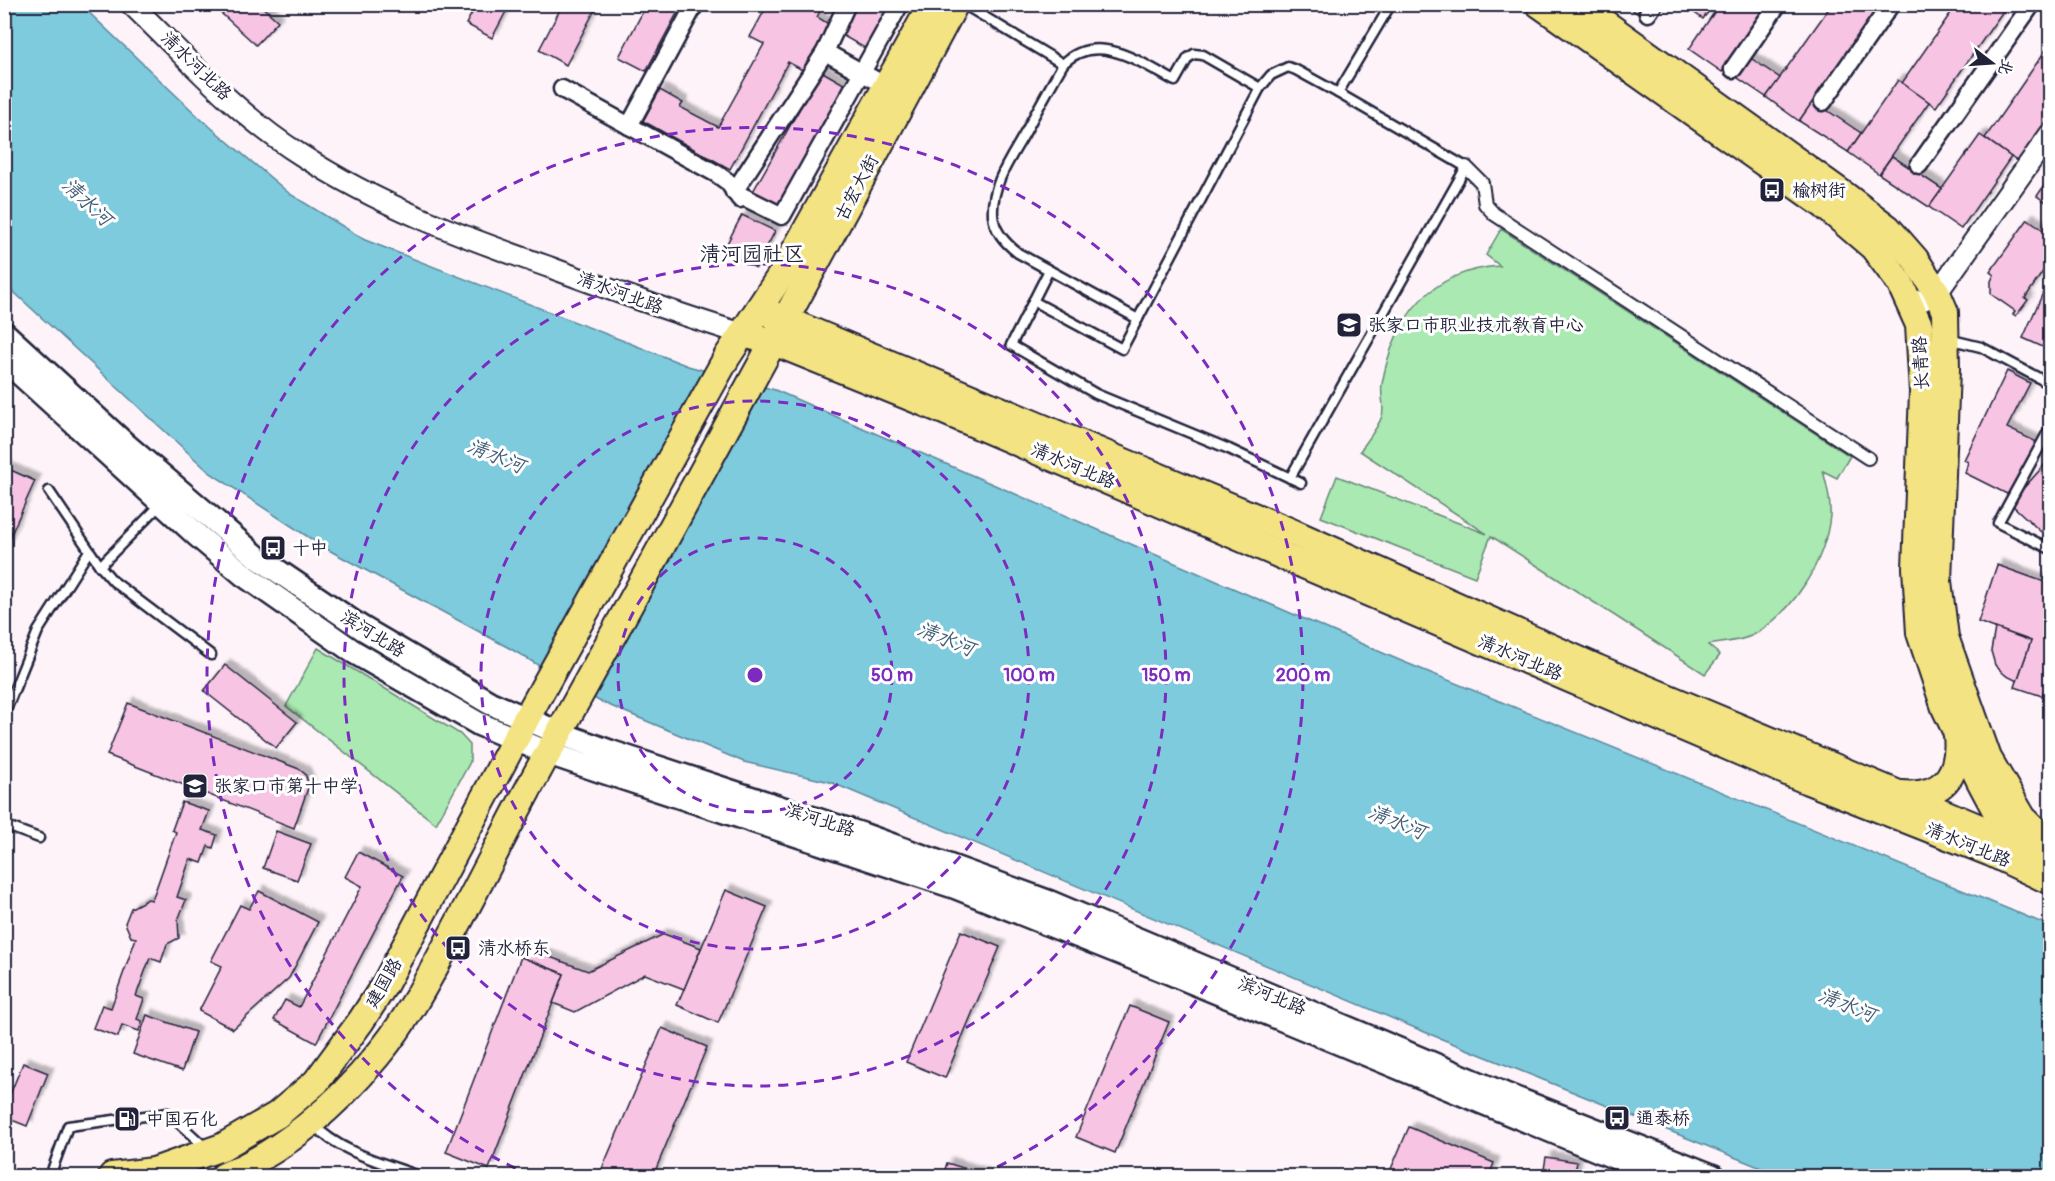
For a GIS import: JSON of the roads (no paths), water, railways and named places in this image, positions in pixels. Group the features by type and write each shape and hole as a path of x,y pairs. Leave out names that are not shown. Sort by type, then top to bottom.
{"main road":[{"name":"古宏大街","path":"550,676 727,357 803,235 932,4"},
{"name":"古宏大街","path":"581,693 780,332 955,4"},
{"name":"长青路","path":"1539,4 1824,206 1873,247 1900,283 1919,325 1923,392 1916,568 1920,633 1945,708 2005,828 2016,843 2047,872"},
{"name":"长青路","path":"1578,4 1880,222 1916,259 1937,293 1944,312 1946,369 1938,581 1945,637 1988,758 2023,818 2050,844"},
{"name":"清水河北路","path":"759,309 780,332 937,408 1808,781 1991,853 2047,872"},
{"name":"清水河北路","path":"743,334 780,332 1294,533 1597,668 2016,843"},
{"name":"滨河北路","path":"4,333 125,444 169,496"},
{"name":"滨河北路","path":"4,359 169,496 362,628 490,703 521,729 553,743 955,887 1158,968 1660,1176"},
{"name":"建国路","path":"112,1176 154,1171 222,1147 277,1115 316,1082 385,984 550,676"},
{"name":"建国路","path":"224,1176 241,1170 287,1142 343,1094 378,1056 410,1012 581,693"},
{"path":"1898,794 1917,795 1932,792 1942,785 1953,770 1959,752 1957,732"},
{"name":"滨河北路","path":"553,743 864,835 1049,902 1504,1094 1713,1176"}],"street":[{"name":"清水河北路","path":"131,4 241,109 299,154 350,185 460,235 677,313 743,334"},
{"path":"629,126 696,4"},
{"path":"734,192 825,52 847,4"},
{"path":"734,192 782,216 900,4"},
{"path":"1733,69 1778,4"},
{"path":"1823,102 1890,4"},
{"path":"1919,165 2032,4"},
{"path":"825,52 886,86"},
{"path":"562,89 717,174 728,182 745,204 803,235"},
{"path":"1911,306 1937,293 2050,135"},
{"path":"1466,167 1482,183 1485,204 1494,214 1868,458"}],"lane":[{"path":"963,4 1063,64"},
{"path":"1338,93 1391,4"},
{"path":"1138,319 1007,244 999,233 993,217 994,199 1001,178 1063,64 1079,51 1093,49 1126,55 1175,81 1188,58 1194,54 1203,55 1260,88"},
{"path":"1033,301 1122,349 1260,88 1271,75 1280,69 1287,67 1296,70 1466,167 1290,478"},
{"path":"1049,270 1011,345 1096,394 1229,449 1300,483"},
{"path":"1945,338 1981,347 2050,384"},
{"path":"2050,428 1998,523 2050,549"},
{"path":"49,491 99,566 135,599 211,656"},
{"path":"99,566 169,496"},
{"path":"4,715 38,631 89,551"},
{"path":"4,825 39,838"},
{"path":"50,1176 68,1126 168,1113 210,1151"},
{"path":"311,1122 320,1132 334,1141 365,1156 419,1176"}],"water":[{"name":"清水河","path":"4,5 81,5 202,120 290,194 365,240 688,366 775,390 1399,660 2050,926 2050,1176 1781,1176 1427,1033 830,782 744,762 599,701 511,649 325,548 209,472 5,284"}],"place":[{"name":"榆树街","path":"1772,190"},
{"name":"张家口市职业技术教育中心","path":"1349,325"},
{"name":"十中","path":"273,548"},
{"name":"张家口市第十中学","path":"195,786"},
{"name":"清水桥东","path":"458,948"},
{"name":"通泰桥","path":"1617,1118"},
{"name":"中国石化","path":"127,1119"}],"district":[{"name":"清河园社区","path":"752,254"}]}
